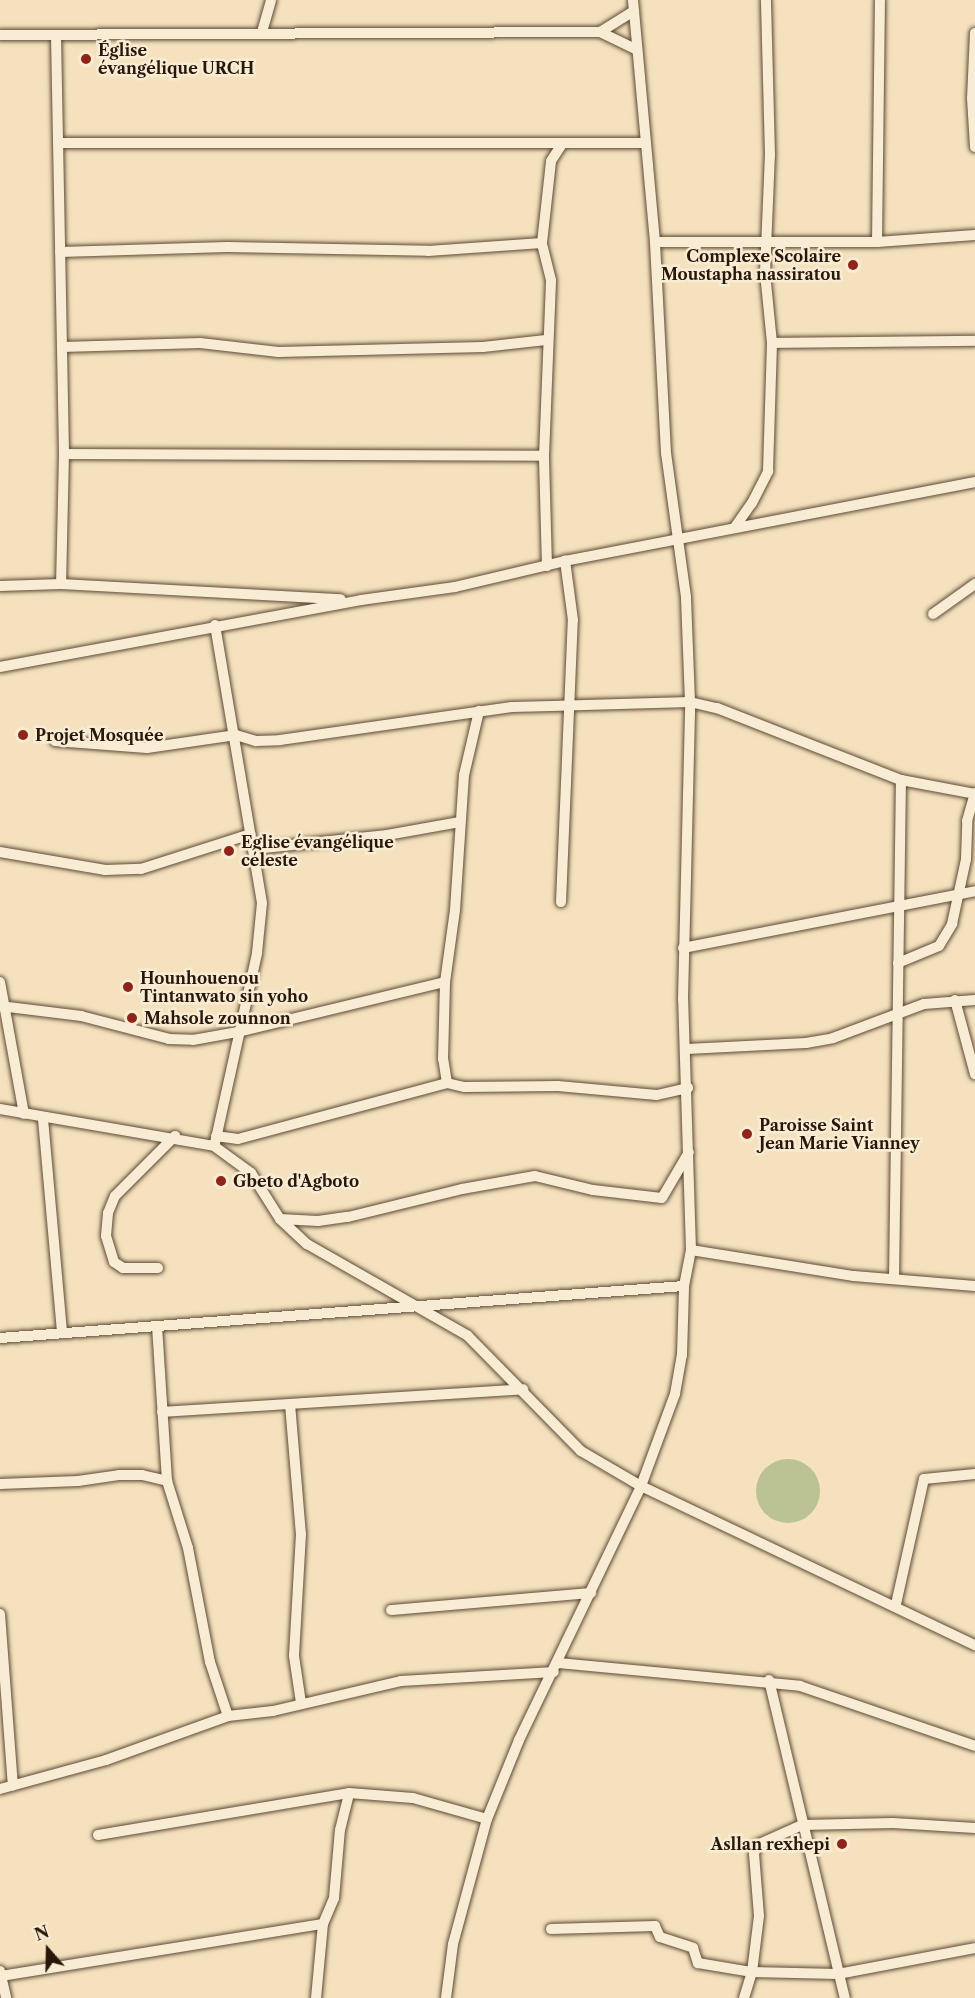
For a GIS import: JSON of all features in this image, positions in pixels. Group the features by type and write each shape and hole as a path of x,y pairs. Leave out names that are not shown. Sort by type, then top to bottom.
{"street":[{"path":"262,32 271,0"},
{"path":"735,527 753,503 768,471 772,343 767,241 770,155 766,0"},
{"path":"877,242 880,0"},
{"path":"600,32 634,5"},
{"path":"446,1998 453,1944 487,1819 641,1486 675,1394 682,1355 684,1286 691,1250 683,948 690,702 680,538 666,453 655,242 643,143 634,5"},
{"path":"0,36 262,32 600,32 637,50"},
{"path":"975,33 972,98 975,147"},
{"path":"56,36 64,454 61,584"},
{"path":"58,143 643,143"},
{"path":"547,566 544,456 546,340 551,280 542,243 551,161 562,144"},
{"path":"655,242 877,242 975,235"},
{"path":"60,252 227,247 428,250 542,243"},
{"path":"62,347 200,343 278,352 483,347 546,340"},
{"path":"772,343 975,341"},
{"path":"64,454 544,456"},
{"path":"0,667 361,600 455,587 565,561 975,482"},
{"path":"561,902 572,706 573,621 565,561"},
{"path":"0,586 61,584 361,600"},
{"path":"933,614 975,584"},
{"path":"215,626 236,735 254,849 261,920 215,1141"},
{"path":"55,741 147,748 236,735 256,741 280,741 479,711 690,702 717,708 901,780 975,794 967,820 962,884 957,894 952,924 939,946 898,963"},
{"path":"447,1083 443,1059 445,982 455,910 464,775 479,711"},
{"path":"894,1280 900,1011 897,907 901,780"},
{"path":"254,849 387,836 460,822"},
{"path":"0,852 105,870 141,869 251,834"},
{"path":"683,948 975,891"},
{"path":"0,982 24,1114"},
{"path":"3,1006 81,1016 169,1039 193,1040 238,1032 445,982"},
{"path":"687,1049 806,1043 833,1038 900,1011 955,1000 975,1000"},
{"path":"955,1000 975,1074"},
{"path":"0,1109 43,1119 215,1141 238,1139 447,1083 465,1087 558,1086 657,1095 688,1088"},
{"path":"43,1119 62,1333"},
{"path":"158,1268 123,1268 114,1262 106,1236 108,1213 115,1196 175,1136"},
{"path":"215,1141 251,1173 280,1219 307,1244 468,1336 523,1389 581,1451 641,1486 896,1604 975,1645"},
{"path":"280,1219 318,1221 348,1217 462,1189 535,1176 593,1190 662,1198 689,1152"},
{"path":"691,1250 894,1280 975,1286"},
{"path":"0,1338 684,1286"},
{"path":"157,1326 167,1481 188,1548 210,1662 228,1716"},
{"path":"162,1412 523,1389"},
{"path":"290,1404 301,1534 294,1656 302,1703"},
{"path":"0,1484 78,1481 142,1474 167,1481"},
{"path":"896,1604 924,1479 975,1474"},
{"path":"391,1610 591,1593"},
{"path":"0,1614 13,1786"},
{"path":"0,1789 136,1750 228,1716 273,1712 302,1703 401,1681 556,1667 769,1680 800,1686 975,1746"},
{"path":"769,1680 845,1998"},
{"path":"98,1835 349,1793 413,1798 487,1819"},
{"path":"315,1998 323,1924 334,1898 340,1830 349,1793"},
{"path":"744,1998 752,1972 759,1916 754,1854 757,1845 802,1825 893,1823 975,1828"},
{"path":"6,1998 0,1974 323,1924"},
{"path":"551,1929 656,1926 660,1936 693,1948 698,1964 752,1972 838,1974 975,1947"}],"green space":[{"path":"788,1459 800,1461 811,1468 818,1479 820,1491 818,1503 811,1514 800,1521 788,1523 776,1521 765,1514 758,1503 756,1491 758,1479 765,1468 776,1461"}],"place":[{"name":"Église évangélique URCH","path":"86,59"},
{"name":"Complexe Scolaire Moustapha nassiratou","path":"853,265"},
{"name":"Projet Mosquée","path":"23,735"},
{"name":"Eglise évangélique céleste","path":"229,851"},
{"name":"Hounhouenou Tintanwato sin yoho","path":"128,987"},
{"name":"Mahsole zounnon","path":"132,1018"},
{"name":"Paroisse Saint Jean Marie Vianney","path":"747,1134"},
{"name":"Gbeto d'Agboto","path":"221,1181"},
{"name":"Asllan rexhepi","path":"842,1844"}]}
